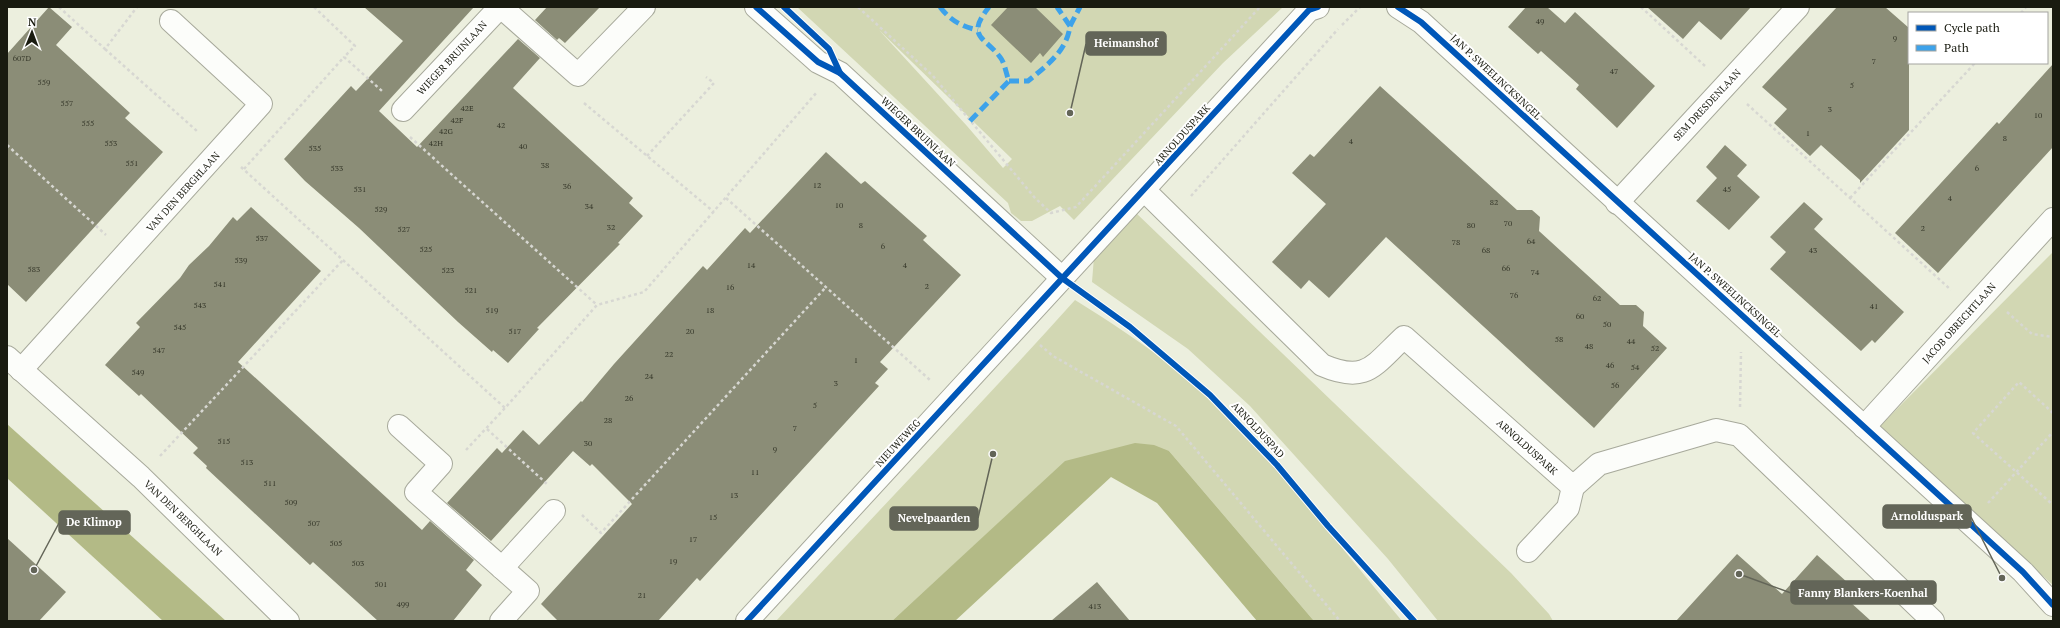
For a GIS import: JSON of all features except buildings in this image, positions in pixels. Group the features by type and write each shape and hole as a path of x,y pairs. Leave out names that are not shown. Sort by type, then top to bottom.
{"street":[{"name":"WIEGER BRUINLAAN","path":"403,110 501,7 578,75"},
{"path":"578,75 644,7"},
{"name":"WIEGER BRUINLAAN","path":"756,7 818,62 836,71 1062,278"},
{"name":"ARNOLDUSPARK","path":"1062,278 1145,191 1309,10 1318,7"},
{"name":"JAN P. SWEELINCKSINGEL","path":"1398,7 1421,22 1617,202 1742,314 2023,572 2053,605"},
{"name":"SEM DRESDENLAAN","path":"1617,202 1798,7"},
{"name":"VAN DEN BERGHLAAN","path":"171,21 261,104 220,152 127,254 14,363 141,477 288,621"},
{"name":"ARNOLDUSPARK","path":"1145,191 1322,365 1340,373 1356,373 1369,369 1404,337 1573,487"},
{"name":"JACOB OBRECHTLAAN","path":"1864,427 2053,220"},
{"name":"NIEUWEWEG","path":"747,621 1062,278"},
{"path":"398,426 441,464 416,492 528,591 501,621"},
{"path":"1528,551 1568,508 1573,487 1599,464 1716,430 1739,435 1933,621"},
{"path":"502,568 554,511"},
{"name":"JAN P. SWEELINCKSINGEL","path":"2023,572 2053,590"}],"path":[{"path":"59,7 220,152 244,169 505,408"},
{"path":"105,49 137,7"},
{"path":"244,169 355,46 314,7"},
{"path":"858,7 933,76 1036,198 1051,213 1076,207 1260,7"},
{"path":"1172,218 1340,26 1360,7"},
{"path":"1641,7 1972,309"},
{"path":"344,57 403,110 407,134 598,306"},
{"path":"1850,198 1974,64"},
{"path":"441,464 470,448 598,306 644,292 836,71"},
{"path":"578,75 579,98 714,212"},
{"path":"647,156 714,83 706,77"},
{"path":"7,145 127,254"},
{"path":"726,198 952,399"},
{"path":"141,477 343,260"},
{"path":"580,514 601,533 826,287"},
{"path":"1987,292 2023,328 2032,334 2053,337"},
{"path":"1739,435 1742,314"},
{"path":"1018,327 1053,356 1176,426 1340,621"},
{"path":"2053,413 2019,382 1973,433 2053,506"},
{"path":"487,429 548,485"},
{"path":"2006,483 2053,432"}],"shaded area":[{"path":"797,7 1283,7 1223,63 1074,220 1060,206 1032,221 1021,221 1011,213 1008,203","holes":["879,30 1012,159 1003,168 967,126"]},
{"path":"1135,212 1511,573 1549,614 1553,621 1438,621 1388,559 1250,406 1188,349 1092,282 1094,257"},
{"path":"2053,252 2053,585 1878,428"},
{"path":"1075,300 1140,342 1177,371 1238,428 1295,491 1402,621 1314,621 1169,451 1065,462 892,621 776,621"},
{"path":"7,424 226,621 163,621 7,478"},
{"path":"1135,443 1154,445 1169,451 1314,621 1257,621 1157,503 1111,477 955,621 892,621 1065,461"}],"marked path":[{"path":"940,7 948,16 957,22 978,30"},
{"path":"970,121 1009,81 1002,59 980,36 978,31 978,25 989,7"},
{"path":"1009,81 1028,81 1055,57 1065,43 1070,26 1057,7"},
{"path":"1070,26 1080,7"}],"cycle path":[{"name":"ARNOLDUSPAD","path":"756,7 818,62 840,73 1062,278 1130,327 1210,395 1277,465 1328,526 1414,621"},
{"path":"784,7 829,49 840,73"},
{"path":"747,621 1309,10 1318,7"},
{"path":"1398,7 1421,22 1873,434 2023,572 2053,605"}],"place":[{"name":"Heimanshof","path":"1070,113"},
{"name":"Nevelpaarden","path":"993,454"},
{"name":"De Klimop","path":"34,570"},
{"name":"Fanny Blankers-Koenhal","path":"1739,574"},
{"name":"Arnolduspark","path":"2002,578"}]}
